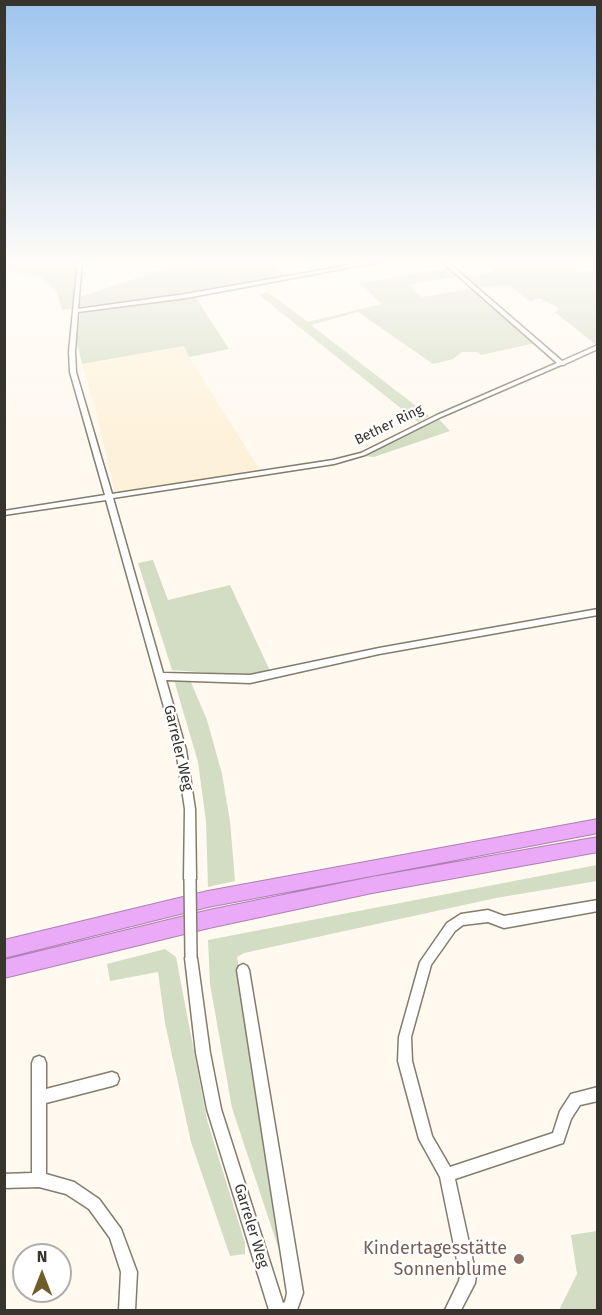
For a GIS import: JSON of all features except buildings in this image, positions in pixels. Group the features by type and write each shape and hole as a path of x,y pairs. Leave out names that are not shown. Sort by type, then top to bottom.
{"highway":[{"path":"4,949 208,898 597,826"},
{"path":"4,969 209,919 383,883 597,844"}],"street":[{"name":"Garreler Weg","path":"74,321 73,372 160,676 186,778 190,809 191,958 203,1053 214,1109 277,1311"},
{"path":"513,321 562,364"},
{"name":"Bether Ring","path":"4,513 334,462 363,454 439,416 597,347"},
{"path":"160,676 250,679 379,651 597,612"},
{"path":"453,1311 467,1283 468,1275 447,1175 426,1139 405,1061 405,1037 426,962 451,927 461,920 488,916 504,922 597,905"},
{"name":"Garreler Weg","path":"243,970 295,1293 291,1308 285,1311"},
{"path":"39,1063 39,1180"},
{"path":"39,1098 112,1079"},
{"path":"447,1175 558,1138 565,1116 576,1099 597,1094"},
{"path":"4,1182 39,1180 69,1188 94,1204 116,1234 129,1272 127,1311"}],"shaded area":[{"path":"185,346 189,357 260,470 115,493 97,415 82,364"}],"green space":[{"path":"79,321 211,321 229,349 189,357 184,346 82,364 77,343"},
{"path":"292,321 324,321 311,325 429,416 418,422"},
{"path":"372,321 511,321 536,343 481,355 477,352 462,352 453,359 433,364"},
{"path":"567,321 597,321 597,346"},
{"path":"439,419 450,431 374,457 364,456"},
{"path":"153,560 168,600 230,585 271,673 248,676 172,670 138,563"},
{"path":"174,680 190,680 207,720 222,774 230,821 235,881 208,887 206,821 198,762"},
{"path":"597,865 597,881 496,898 244,953 237,957 283,1250 279,1250 232,1108 210,984 208,940"},
{"path":"165,949 176,957 207,1120 245,1243 245,1254 230,1256 191,1142 165,1023 158,972 110,981 107,964"},
{"path":"597,1231 597,1310 559,1310 577,1274 571,1235"}],"place":[{"name":"Kindertagesstätte Sonnenblume","path":"519,1259"}]}
